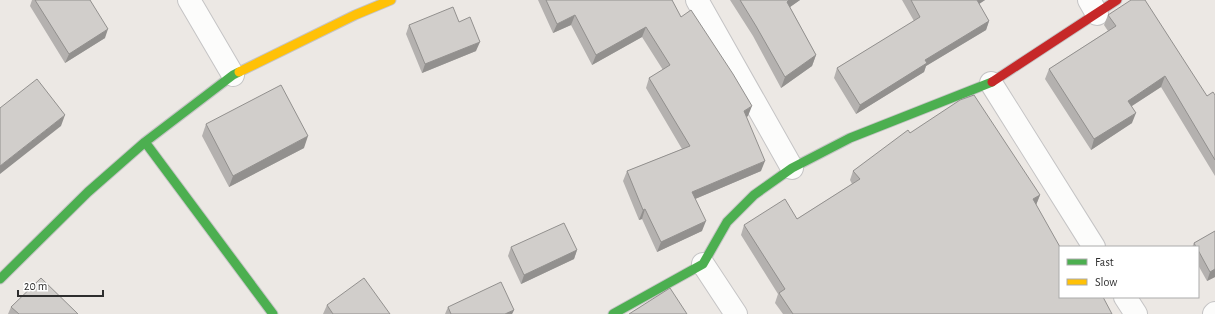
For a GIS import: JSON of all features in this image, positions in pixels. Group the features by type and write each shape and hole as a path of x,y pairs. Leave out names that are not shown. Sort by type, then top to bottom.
{"street":[{"path":"189,0 233,75"},
{"path":"0,279 88,192 145,142 233,75 355,15 391,0"},
{"path":"697,0 792,168"},
{"path":"613,314 703,264 727,222 754,195 792,168 850,138 991,83 1093,7 1117,0"},
{"path":"991,83 1093,246"},
{"path":"145,142 273,314"},
{"path":"703,264 736,314"},
{"path":"1127,298 1136,314"}],"building":[{"path":"35,0 90,0 108,29 69,54"},
{"path":"546,0 672,0 681,17 691,10 752,106 744,111 765,161 692,192 706,221 661,242 645,209 643,210 627,171 690,146 649,78 670,65 646,27 596,55 575,15 557,24"},
{"path":"740,0 789,0 787,2 816,55 785,77"},
{"path":"911,0 977,0 989,21 925,60 927,63 860,105 837,68 920,17"},
{"path":"1131,0 1145,0 1207,96 1213,92 1215,95 1215,160 1165,76 1128,101 1136,113 1094,139 1049,69 1116,26 1108,15"},
{"path":"453,7 459,22 470,17 480,42 425,64 409,25"},
{"path":"37,79 65,115 0,166 0,108"},
{"path":"281,85 308,136 233,176 206,124"},
{"path":"974,95 1040,195 1033,199 1059,246 1059,298 1104,298 1112,314 793,314 779,293 785,289 744,225 785,199 797,219 860,179 853,171 908,130 910,133 960,100"},
{"path":"564,223 577,250 524,275 511,247"},
{"path":"1215,231 1215,269 1210,272 1199,252 1199,246 1196,246 1194,243"},
{"path":"41,278 78,314 19,314 11,307"},
{"path":"364,278 390,314 333,314 327,305"},
{"path":"501,282 514,310 505,314 451,314 448,307"},
{"path":"670,288 687,314 629,314"}],"traffic: fast":[{"path":"0,279 88,192 145,142 239,72"},
{"path":"613,314 703,264 727,222 754,195 792,168 850,138 992,82"},
{"path":"145,142 273,314"}],"traffic: slow":[{"path":"239,72 355,15 391,0"}],"traffic: jam":[{"path":"992,82 1117,0"}]}
